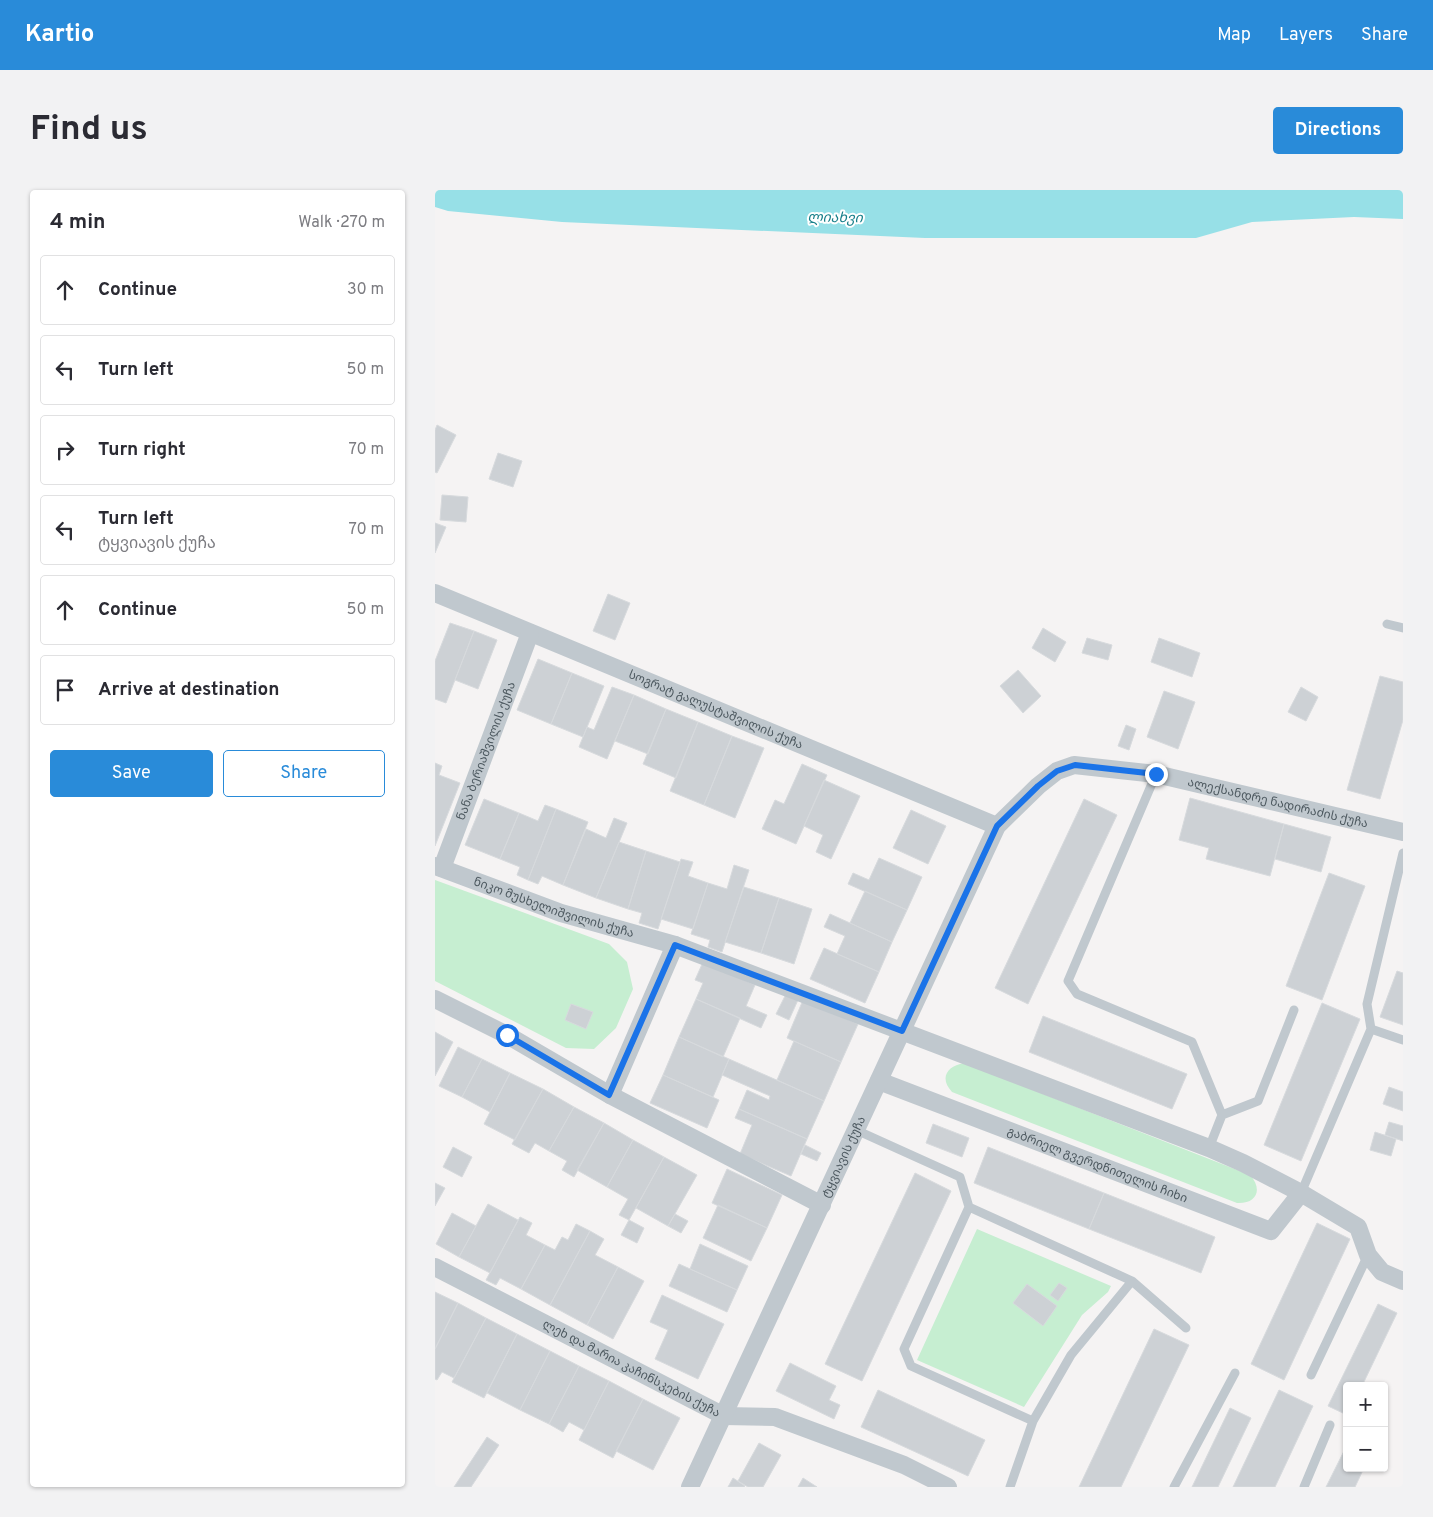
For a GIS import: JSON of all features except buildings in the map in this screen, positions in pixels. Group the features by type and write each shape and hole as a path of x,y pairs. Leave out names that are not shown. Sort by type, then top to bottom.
{"street":[{"name":"სოგრატ გალუსტაშვილის ქუჩა","path":"435,593 997,826"},
{"name":"ნანა ბერიაშვილის ქუჩა","path":"438,867 530,633"},
{"name":"ალექსანდრე ნადირაძის ქუჩა","path":"997,826 1038,786 1057,771 1075,765 1156,774 1403,832"},
{"name":"ტყვიავის ქუჩა","path":"690,1487 997,826"},
{"name":"ნიკო მუსხელიშვილის ქუჩა","path":"438,867 561,913 675,945 902,1031"},
{"path":"609,1095 675,945"},
{"path":"435,999 507,1035 609,1095 822,1205"},
{"path":"902,1031 1209,1148 1243,1163 1301,1192 1358,1227 1368,1255 1382,1272 1403,1281"},
{"name":"გაბრიელ გვერდწითელის ჩიხი","path":"879,1082 1271,1231 1301,1192"},
{"name":"ლეხ და მარია კაჩინსკების ქუჩა","path":"435,1267 724,1416 775,1417 903,1465 948,1487"}],"lane":[{"path":"1387,624 1403,628"},
{"path":"1156,774 1068,981 1077,994 1192,1042 1222,1115 1209,1148"},
{"path":"1301,1192 1371,1029 1367,1004 1403,853"},
{"path":"1222,1115 1258,1101 1294,1010"},
{"path":"1371,1029 1403,1040"},
{"path":"856,1130 960,1177 969,1208 904,1349 911,1366 1033,1421"},
{"path":"969,1208 1132,1282 1186,1328"},
{"path":"1311,1375 1368,1255"},
{"path":"1011,1487 1033,1421 1071,1355 1132,1282"},
{"path":"1174,1487 1235,1373"},
{"path":"1304,1487 1330,1425"}],"green space":[{"path":"435,880 609,944 627,962 633,989 616,1028 594,1049 566,1048 435,981"},
{"path":"964,1063 1250,1175 1256,1185 1256,1195 1249,1201 1237,1203 952,1092 946,1082 947,1073 953,1067"},
{"path":"977,1229 1111,1286 1108,1292 1082,1315 1024,1407 917,1360"}],"water":[{"name":"ლიახვი","path":"435,190 1403,190 1403,219 1354,217 1252,222 1196,238 925,238 562,222 448,211 435,207"}],"route":[{"path":"507,1035 609,1095 675,945 902,1031 997,826 1038,786 1057,771 1075,765 1156,774"}]}
